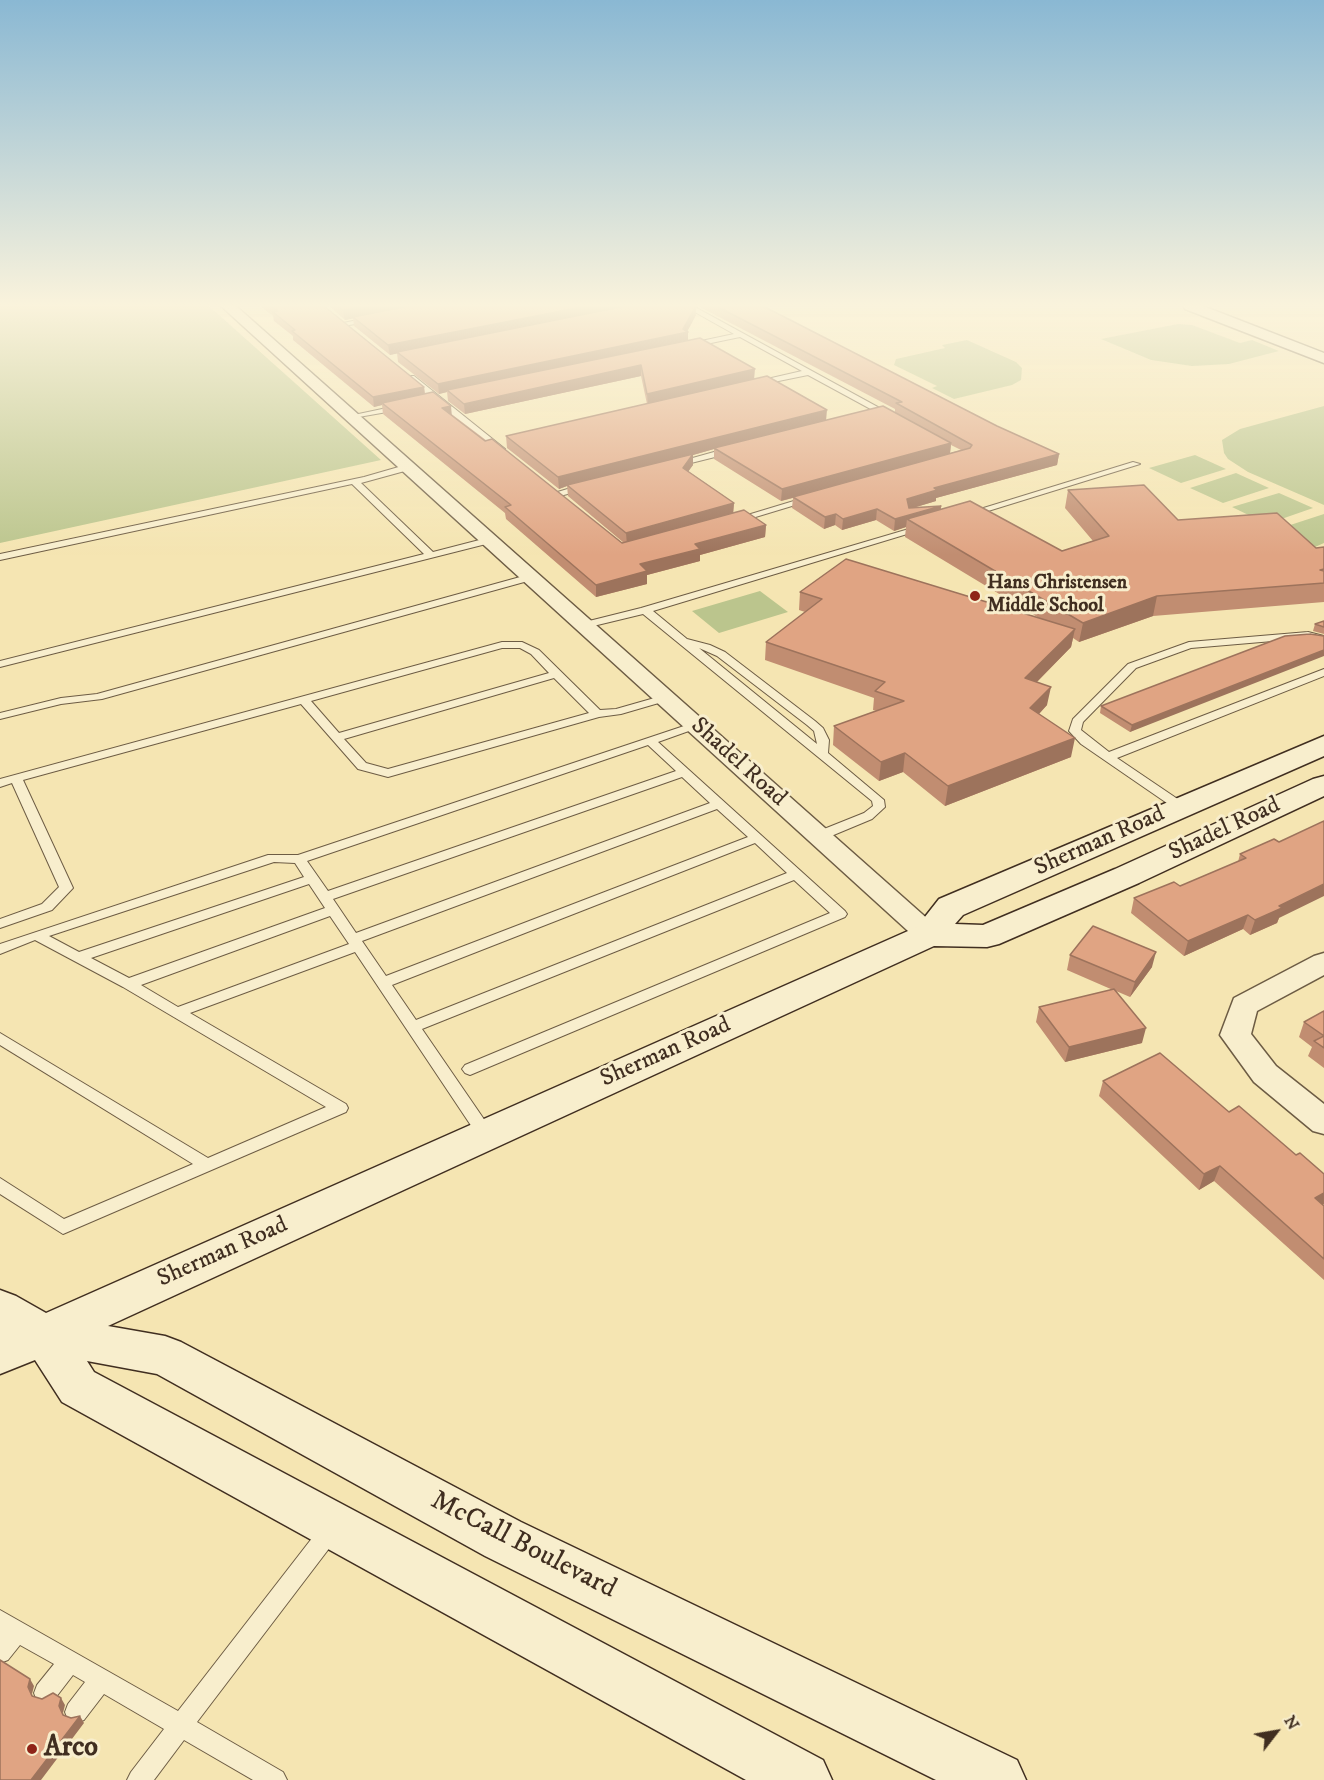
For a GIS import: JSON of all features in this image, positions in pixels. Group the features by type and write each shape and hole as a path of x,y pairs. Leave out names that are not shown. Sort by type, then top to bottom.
{"street":[{"name":"Shadel Road","path":"322,389 929,935 987,936 1127,876 1324,785"},
{"name":"Sherman Road","path":"22,1344 929,935 951,907 1324,745"},
{"path":"1324,963 1244,1005 1235,1035 1265,1074 1324,1122"},
{"name":"McCall Boulevard","path":"0,1309 22,1344 78,1387 803,1780"},
{"name":"McCall Boulevard","path":"22,1344 165,1356 503,1539 997,1780"}],"lane":[{"path":"423,389 512,459"},
{"path":"841,389 903,423"},
{"path":"425,402 448,397"},
{"path":"353,416 413,404"},
{"path":"872,415 883,412"},
{"path":"495,445 506,442"},
{"path":"669,465 737,448"},
{"path":"956,518 1136,464"},
{"path":"0,557 354,481 409,467"},
{"path":"354,481 431,555"},
{"path":"556,494 590,485"},
{"path":"548,487 565,501"},
{"path":"726,522 817,497"},
{"path":"585,625 645,610 934,525"},
{"path":"0,664 491,540"},
{"path":"0,716 61,701 98,697 531,577"},
{"path":"645,610 879,800 879,807 868,816 819,836"},
{"path":"1181,807 1108,757 1075,731 1077,722 1132,666 1189,645 1308,635 1324,639"},
{"path":"0,783 303,699 513,644 522,645 535,652 598,714"},
{"path":"1108,757 1324,672"},
{"path":"338,737 557,674"},
{"path":"303,699 362,766 388,773 598,714 617,712 665,698"},
{"path":"0,949 36,935 273,858 299,859 696,725"},
{"path":"470,1069 840,914 650,741"},
{"path":"325,897 684,772"},
{"path":"0,924 47,907 66,888 16,778"},
{"path":"176,1013 719,804"},
{"path":"382,983 757,838"},
{"path":"299,859 486,1135"},
{"path":"412,1027 796,874"},
{"path":"76,958 312,879"},
{"path":"128,984 333,910"},
{"path":"0,1185 63,1227 340,1108 128,984 36,935"},
{"path":"0,1038 207,1165"},
{"path":"139,1780 333,1527"},
{"path":"0,1652 9,1626 275,1780"},
{"path":"45,1693 70,1661"},
{"path":"76,1712 101,1679"}],"green space":[{"path":"0,389 302,389 381,460 0,543"},
{"path":"934,389 995,389 954,399"},
{"path":"1324,406 1324,505 1248,472 1228,459 1224,453 1222,440 1240,429"},
{"path":"1195,455 1226,469 1181,483 1149,468"},
{"path":"1236,473 1269,488 1223,503 1190,488"},
{"path":"1279,493 1313,508 1267,524 1232,507"},
{"path":"1324,514 1324,543 1315,547 1278,529"},
{"path":"760,591 788,612 719,633 692,611"}],"building":[{"path":"363,389 413,389 373,397"},
{"path":"452,389 532,389 464,404 447,390"},
{"path":"646,389 668,389 647,394"},
{"path":"710,389 790,389 827,410 558,477 506,436"},
{"path":"877,389 925,389 997,426 1059,454 934,488 937,490 907,499 909,508 941,506 895,519 877,509 843,519 836,514 825,517 793,497 970,448 972,445 896,403 902,402"},
{"path":"433,392 451,406 442,408 485,441 492,439 622,543 744,510 766,525 695,544 700,549 640,564 647,571 596,585 505,507 511,505 382,403"},
{"path":"883,406 951,443 782,489 714,448"},
{"path":"693,454 683,468 734,503 626,533 567,485"},
{"path":"1144,485 1178,520 1277,513 1316,548 1324,547 1324,569 1320,570 1324,571 1324,583 1157,596 1083,623 907,519 970,501 1062,551 1109,536 1068,490"},
{"path":"846,559 1075,629 1025,678 1051,687 1030,708 1075,738 948,786 905,753 881,762 834,726 904,701 875,691 885,682 766,642 822,599 800,592"},
{"path":"1324,621 1324,627 1315,624"},
{"path":"1310,634 1324,636 1324,650 1132,725 1101,706 1285,636"},
{"path":"1324,821 1324,884 1279,906 1282,908 1255,920 1248,915 1188,941 1134,898 1174,882 1180,886 1246,858 1240,854 1274,839 1279,842"},
{"path":"1093,926 1156,952 1135,982 1070,955"},
{"path":"1114,989 1146,1028 1069,1047 1039,1007"},
{"path":"1324,1011 1324,1036 1304,1022"},
{"path":"1324,1036 1324,1048 1314,1041"},
{"path":"1160,1053 1229,1112 1239,1106 1296,1155 1300,1153 1324,1174 1324,1193 1315,1198 1324,1206 1324,1259 1220,1166 1204,1174 1103,1081"},
{"name":"Arco","path":"0,1660 30,1679 28,1687 32,1696 42,1699 53,1693 61,1698 59,1706 63,1715 71,1718 80,1716 31,1780 0,1780"}],"place":[{"name":"Hans Christensen Middle School","path":"975,596"},
{"name":"Arco","path":"32,1749"}]}
